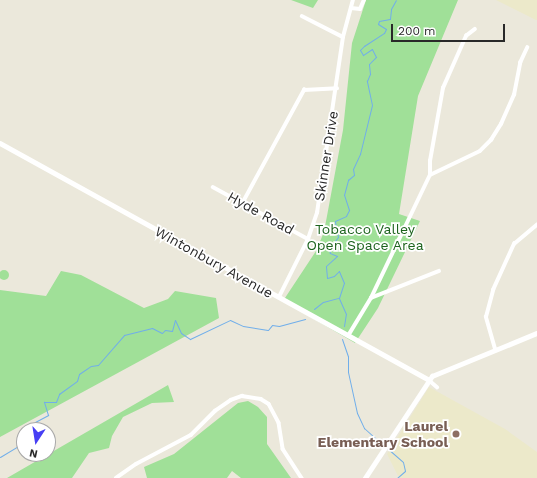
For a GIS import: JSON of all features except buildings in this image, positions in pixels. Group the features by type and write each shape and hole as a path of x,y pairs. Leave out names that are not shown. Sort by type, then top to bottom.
{"street":[{"name":"Skinner Drive","path":"279,298 308,239 317,213 337,88 343,37 353,0"},
{"path":"351,8 360,9 364,0"},
{"path":"302,16 343,37"},
{"path":"348,336 371,298 430,175 430,162 443,88 466,36 475,29"},
{"path":"430,175 480,151 491,140 501,124 514,95 517,73 528,48"},
{"path":"243,202 304,90 337,88"},
{"name":"Wintonbury Avenue","path":"0,144 429,380 437,387"},
{"name":"Hyde Road","path":"213,187 243,202 308,239"},
{"path":"495,349 486,317 493,290 514,244 537,225"},
{"path":"371,298 439,271"},
{"path":"365,478 387,448 429,380 435,374 537,333"},
{"path":"116,478 136,464 190,435 216,411 231,400 242,396 261,399 269,404 279,424 286,456 302,478"}],"shaded area":[{"path":"496,0 537,0 537,20 536,20"},
{"name":"Laurel Elementary School","path":"429,387 505,429 537,452 537,478 399,478 387,454"}],"green space":[{"path":"291,0 318,0 313,8"},
{"name":"Tobacco Valley Open Space Area","path":"366,0 458,0 418,96 399,214 420,221 378,308 355,343 283,301 316,251 324,232 343,130 352,43"},
{"path":"2,270 6,270 8,271 8,279 2,280 -1,277 -1,273"},
{"path":"61,271 81,275 144,308 168,299 175,291 216,298 219,318 28,422 16,422 16,428 0,437 0,290 46,296"},
{"path":"168,385 174,402 152,403 123,417 112,436 109,448 89,453 72,478 7,478 35,462 56,462 56,450"},
{"path":"248,401 258,407 267,417 267,444 291,478 241,478 232,471 227,478 147,478 144,467 174,454 238,403"}],"waterway":[{"path":"344,326 346,314 339,298 344,283 339,271 334,276 327,278 326,266 337,256 330,253 329,249 338,237 335,221 346,216 349,210 344,195 348,180 354,175 353,169 360,154 372,105 367,81 370,74 369,64 376,57 372,49 363,55 360,50 384,33 386,29 378,24 379,21 390,19 391,9 396,0"},
{"path":"314,309 323,302 338,298"},
{"path":"35,422 48,415 44,402 56,402 59,394 77,381 79,374 91,366 98,365 124,335 152,328 162,333 165,330 172,331 175,320 181,333 190,339 230,320 243,326 268,330 272,325 279,326 305,319"},
{"path":"342,339 348,356 348,372 357,413 364,428 384,446"},
{"path":"0,457 16,447"},
{"path":"387,448 403,462 405,471 397,478"}],"place":[{"name":"Laurel Elementary School","path":"456,434"}]}
